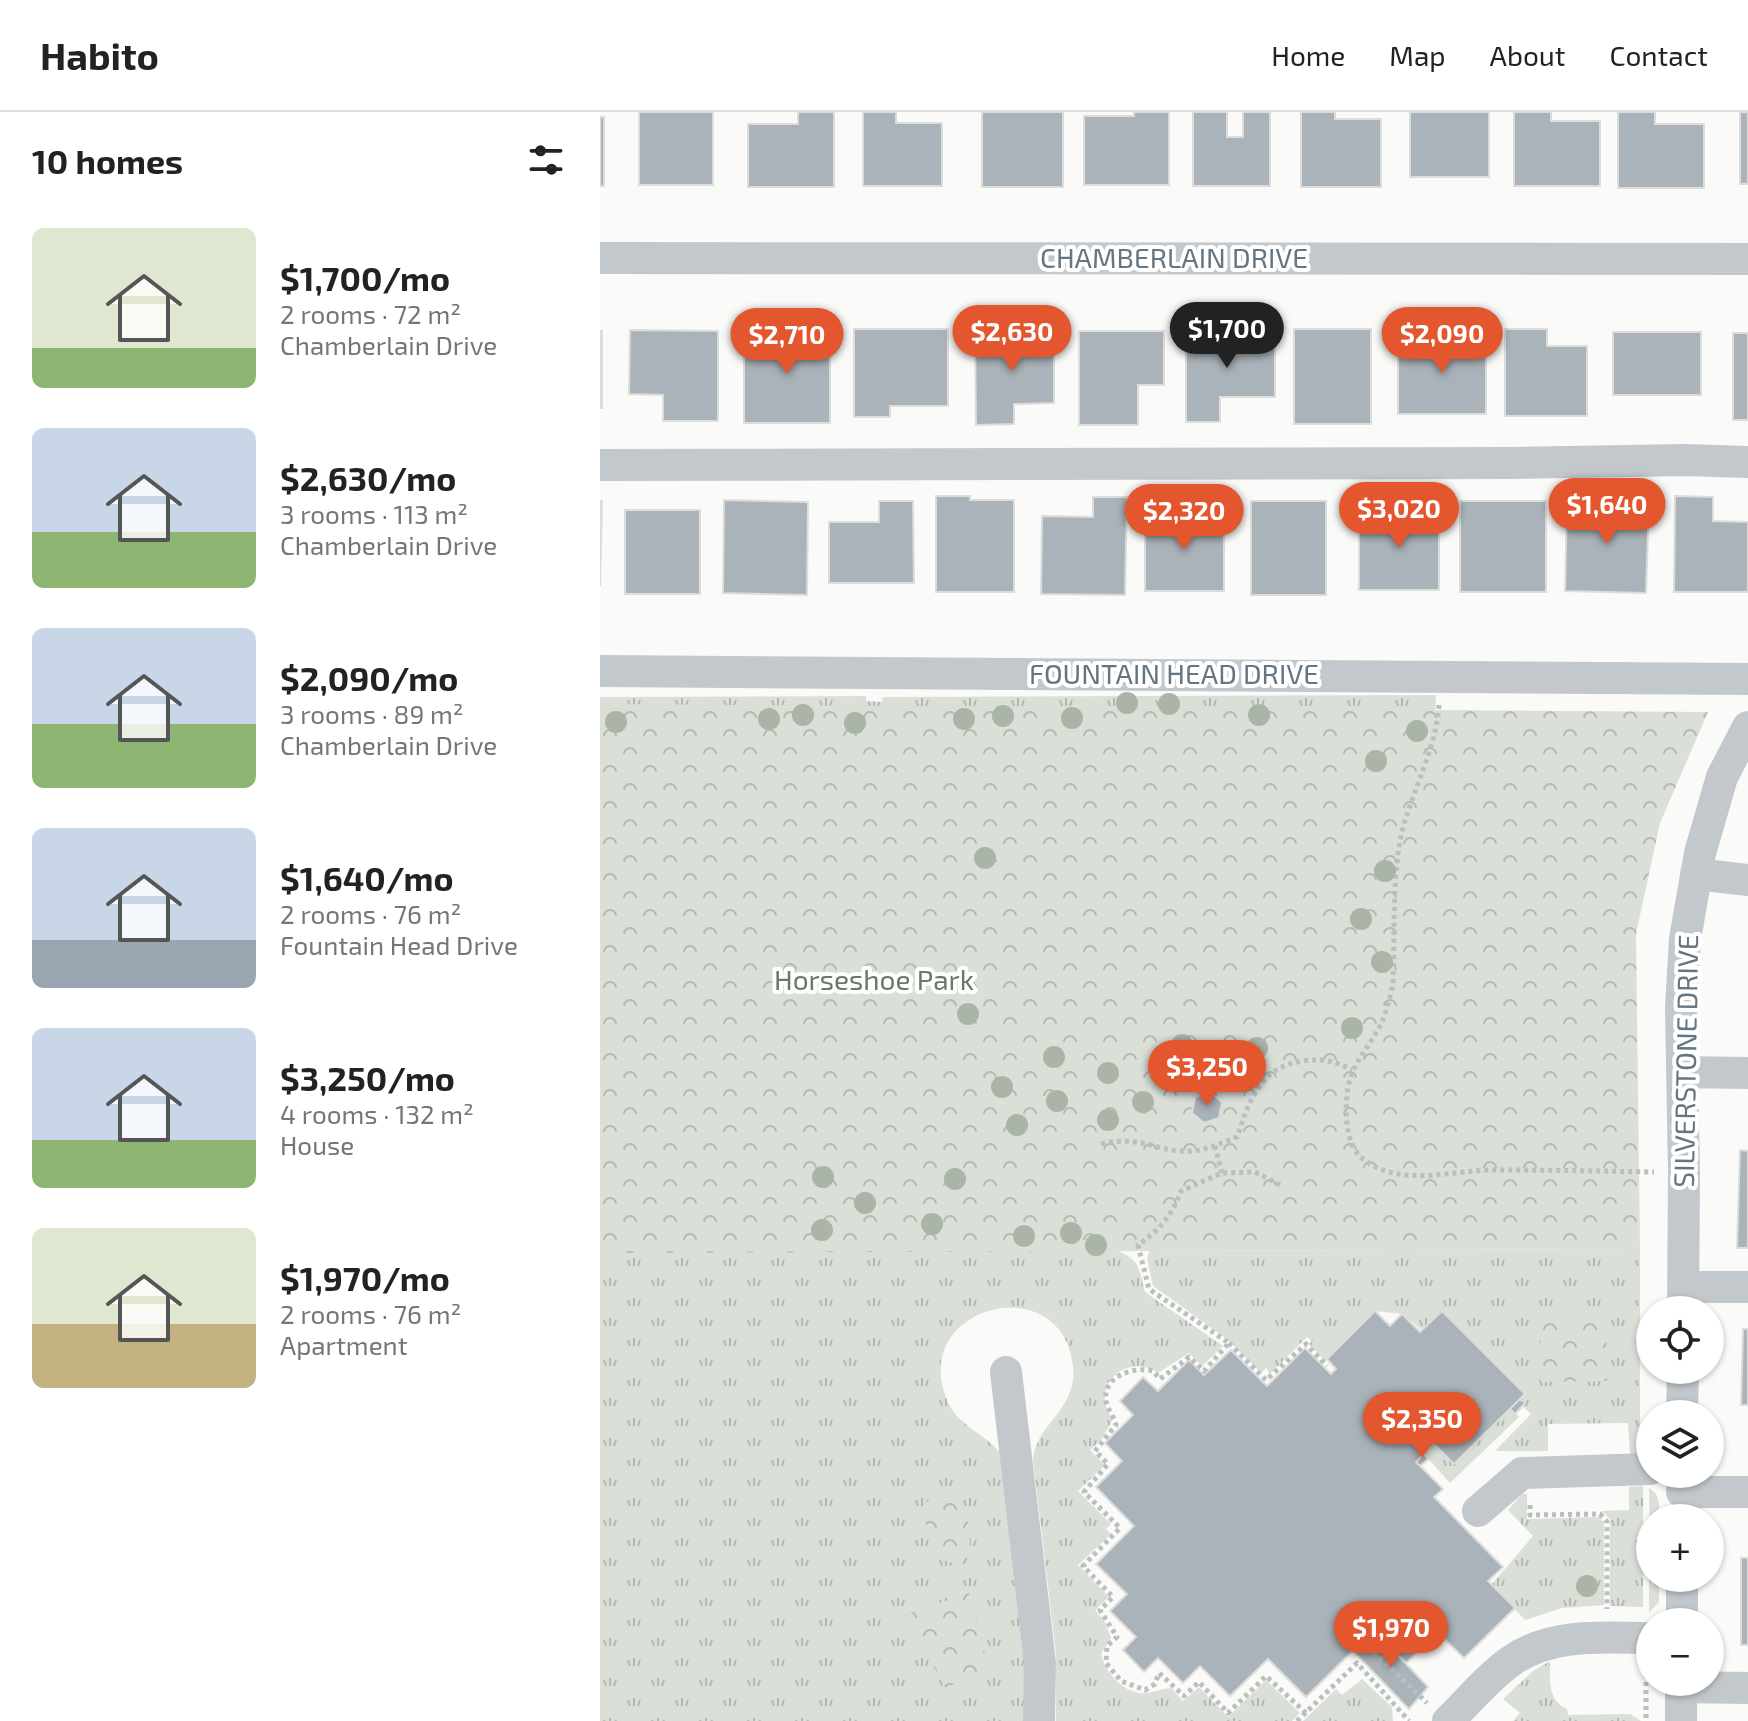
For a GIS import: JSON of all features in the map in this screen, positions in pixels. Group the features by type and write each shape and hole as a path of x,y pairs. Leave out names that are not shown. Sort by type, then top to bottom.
{"street":[{"name":"CHAMBERLAIN DRIVE","path":"600,258 1748,259"},
{"path":"600,465 1748,462"},
{"name":"FOUNTAIN HEAD DRIVE","path":"600,671 1748,679"},
{"name":"SILVERSTONE DRIVE","path":"1684,1296 1681,1008 1685,939 1696,874 1722,777 1748,727"},
{"path":"1696,874 1748,880"},
{"path":"1682,1072 1748,1073"},
{"path":"1696,1296 1748,1287"},
{"path":"1006,1372 1040,1663 1039,1721"},
{"path":"1478,1511 1522,1473 1636,1469"},
{"path":"1682,1495 1748,1492"},
{"path":"1435,1717 1510,1661 1541,1644 1579,1638 1636,1645"},
{"path":"1724,1687 1748,1688"},
{"path":"1681,1696 1681,1721"}],"path":[{"path":"1442,676 1439,716 1400,840 1393,983 1389,1005 1380,1026 1352,1070 1347,1095 1349,1138 1357,1153 1367,1162 1389,1172 1421,1176 1489,1170 1684,1173"},
{"path":"1101,1144 1120,1139 1194,1151 1215,1146 1237,1137 1249,1102 1261,1082 1276,1068 1319,1058 1352,1070"},
{"path":"1215,1146 1222,1173"},
{"path":"1280,1185 1255,1172 1222,1173 1181,1191 1173,1211 1158,1231 1138,1245 1149,1289 1229,1343 1266,1380 1306,1344 1327,1366"},
{"path":"1229,1343 1204,1371 1189,1357 1160,1379 1153,1371 1134,1369 1110,1384 1105,1400 1116,1425 1095,1451 1108,1464 1084,1492 1120,1528 1083,1566 1113,1597 1100,1610 1117,1637 1107,1646 1106,1663 1121,1681 1145,1690 1155,1684 1159,1673 1184,1696 1199,1682 1228,1713 1266,1676 1306,1713"},
{"path":"1530,1491 1530,1515 1600,1514 1607,1522 1607,1610 1594,1610"},
{"path":"1368,1646 1430,1706 1435,1717"},
{"path":"1297,1721 1357,1663 1409,1721"},
{"path":"1646,1721 1647,1696"}],"green space":[{"name":"Horseshoe Park","path":"1436,695 1435,714 1118,1251 1135,1262 1145,1292 1223,1346 1202,1366 1189,1353 1158,1373 1134,1366 1114,1376 1105,1395 1106,1407 1113,1419 1102,1439 1090,1450 1105,1465 1078,1491 1111,1524 1106,1529 1111,1534 1078,1565 1109,1597 1095,1610 1105,1622 1111,1638 1101,1654 1115,1679 1126,1688 1140,1693 1171,1688 1183,1701 1199,1687 1228,1717 1266,1680 1300,1713 1292,1721 1056,1721 1056,1654 1033,1460 1041,1436 1069,1394 1073,1366 1063,1335 1043,1316 1017,1308 990,1311 965,1323 947,1343 941,1370 949,1404 954,1412 1001,1454 1027,1653 1026,1721 600,1721 600,697 866,696 866,701 882,702 883,697"},
{"name":"Horseshoe Park","path":"600,704 1708,712 1660,823 1636,934 1640,1249 600,1253"},
{"path":"1640,1249 1640,1296 1636,1296 1636,1384 1640,1384 1640,1400 1636,1400 1636,1454 1630,1454 1628,1423 1548,1424 1548,1451 1495,1451 1531,1414 1522,1406 1521,1400 1526,1394 1442,1311 1422,1330 1402,1314 1375,1311 1325,1361 1309,1344 1312,1341 1307,1337 1270,1374 1266,1368 1261,1373 1227,1339 1153,1286 1147,1259 1149,1251"},
{"path":"1606,1314 1607,1381 1541,1382 1540,1315"},
{"path":"1510,1409 1519,1417 1450,1483 1424,1454 1434,1444 1454,1464"},
{"path":"1629,1487 1643,1488 1643,1504 1636,1504 1636,1592 1643,1592 1643,1607 1610,1606 1610,1519 1602,1511 1629,1510"},
{"path":"1649,1488 1657,1497 1658,1504 1649,1504"},
{"path":"953,1494 962,1497 968,1524 970,1541 964,1567 935,1557 922,1511 924,1503"},
{"path":"1522,1494 1527,1494 1527,1519 1599,1517 1604,1522 1604,1605 1562,1608 1525,1620 1492,1584 1533,1536 1508,1510"},
{"path":"1649,1592 1659,1592 1659,1602 1649,1608"},
{"path":"969,1593 988,1666 946,1689 905,1615"},
{"path":"1550,1661 1553,1695 1567,1709 1568,1715 1630,1714 1641,1721 1513,1721 1520,1713 1503,1699 1533,1671"},
{"path":"1362,1679 1392,1707 1393,1721 1303,1721 1336,1689 1342,1695"}],"building":[{"path":"639,112 713,112 713,185 639,185"},
{"path":"798,112 834,112 834,187 748,187 748,124 798,124"},
{"path":"863,112 896,112 896,123 942,123 942,186 863,186"},
{"path":"982,112 1063,112 1063,187 982,187"},
{"path":"1134,112 1169,112 1169,185 1084,185 1084,116 1134,116"},
{"path":"1193,112 1227,112 1227,137 1243,137 1243,112 1270,112 1270,186 1193,186"},
{"path":"1301,112 1335,112 1335,119 1381,119 1381,187 1301,187"},
{"path":"1410,112 1489,112 1489,177 1410,177"},
{"path":"1514,112 1551,112 1551,121 1600,121 1600,186 1514,186"},
{"path":"1618,112 1655,112 1655,124 1704,124 1704,188 1618,188"},
{"path":"1740,112 1748,112 1748,184 1740,184"},
{"path":"600,117 604,117 604,186 600,186"},
{"path":"744,329 830,329 830,423 744,423"},
{"path":"854,329 948,329 948,406 890,406 890,417 854,417"},
{"path":"1294,329 1371,329 1371,424 1294,424"},
{"path":"1505,329 1547,329 1547,346 1587,346 1587,416 1505,416"},
{"path":"630,330 718,331 718,421 663,421 663,395 629,394"},
{"path":"602,331 602,408 600,408"},
{"path":"1054,331 1054,403 1014,404 1014,424 976,425 975,333"},
{"path":"1079,331 1164,331 1164,385 1138,385 1138,425 1079,425"},
{"path":"1186,332 1275,332 1275,397 1220,397 1220,422 1186,422"},
{"path":"1613,332 1701,332 1701,395 1613,395"},
{"path":"1733,333 1748,333 1748,420 1733,420"},
{"path":"1398,336 1486,336 1486,414 1398,414"},
{"path":"936,496 1014,500 1014,592 936,592"},
{"path":"1675,496 1713,497 1713,521 1748,522 1748,592 1674,592"},
{"path":"1093,497 1127,497 1125,595 1041,594 1042,516 1093,517"},
{"path":"724,500 808,502 807,595 723,593"},
{"path":"1567,500 1649,502 1646,593 1565,591"},
{"path":"600,501 602,501 600,586"},
{"path":"879,501 913,501 914,583 829,583 829,522 879,522"},
{"path":"1251,501 1326,501 1326,595 1251,595"},
{"path":"1460,501 1546,501 1546,592 1460,592"},
{"path":"1359,509 1439,509 1439,590 1359,590"},
{"path":"625,510 700,510 700,594 625,594"},
{"path":"1145,513 1224,513 1224,591 1145,591"},
{"path":"1210,1092 1222,1102 1219,1118 1204,1123 1192,1113 1195,1097"},
{"path":"1740,1150 1748,1151 1748,1248 1737,1248"},
{"path":"1375,1311 1390,1326 1402,1314 1420,1332 1442,1311 1525,1394 1454,1464 1434,1444 1416,1462 1443,1489 1434,1497 1503,1567 1488,1581 1515,1608 1464,1658 1437,1632 1406,1663 1374,1630 1306,1697 1268,1659 1230,1696 1200,1666 1183,1683 1158,1658 1144,1672 1123,1650 1136,1637 1110,1611 1127,1594 1096,1564 1134,1526 1096,1487 1122,1461 1105,1443 1133,1415 1120,1401 1143,1377 1158,1391 1189,1360 1204,1375 1231,1350 1267,1386 1305,1348 1331,1374 1336,1369 1327,1359"},
{"path":"1743,1329 1748,1329 1748,1405 1741,1405"},
{"path":"1520,1399 1525,1403 1515,1414 1510,1409"},
{"path":"1424,1454 1428,1459 1420,1466 1416,1462"},
{"path":"1741,1558 1748,1558 1748,1645 1741,1645"},
{"path":"1374,1630 1428,1687 1409,1709 1353,1651"}]}
